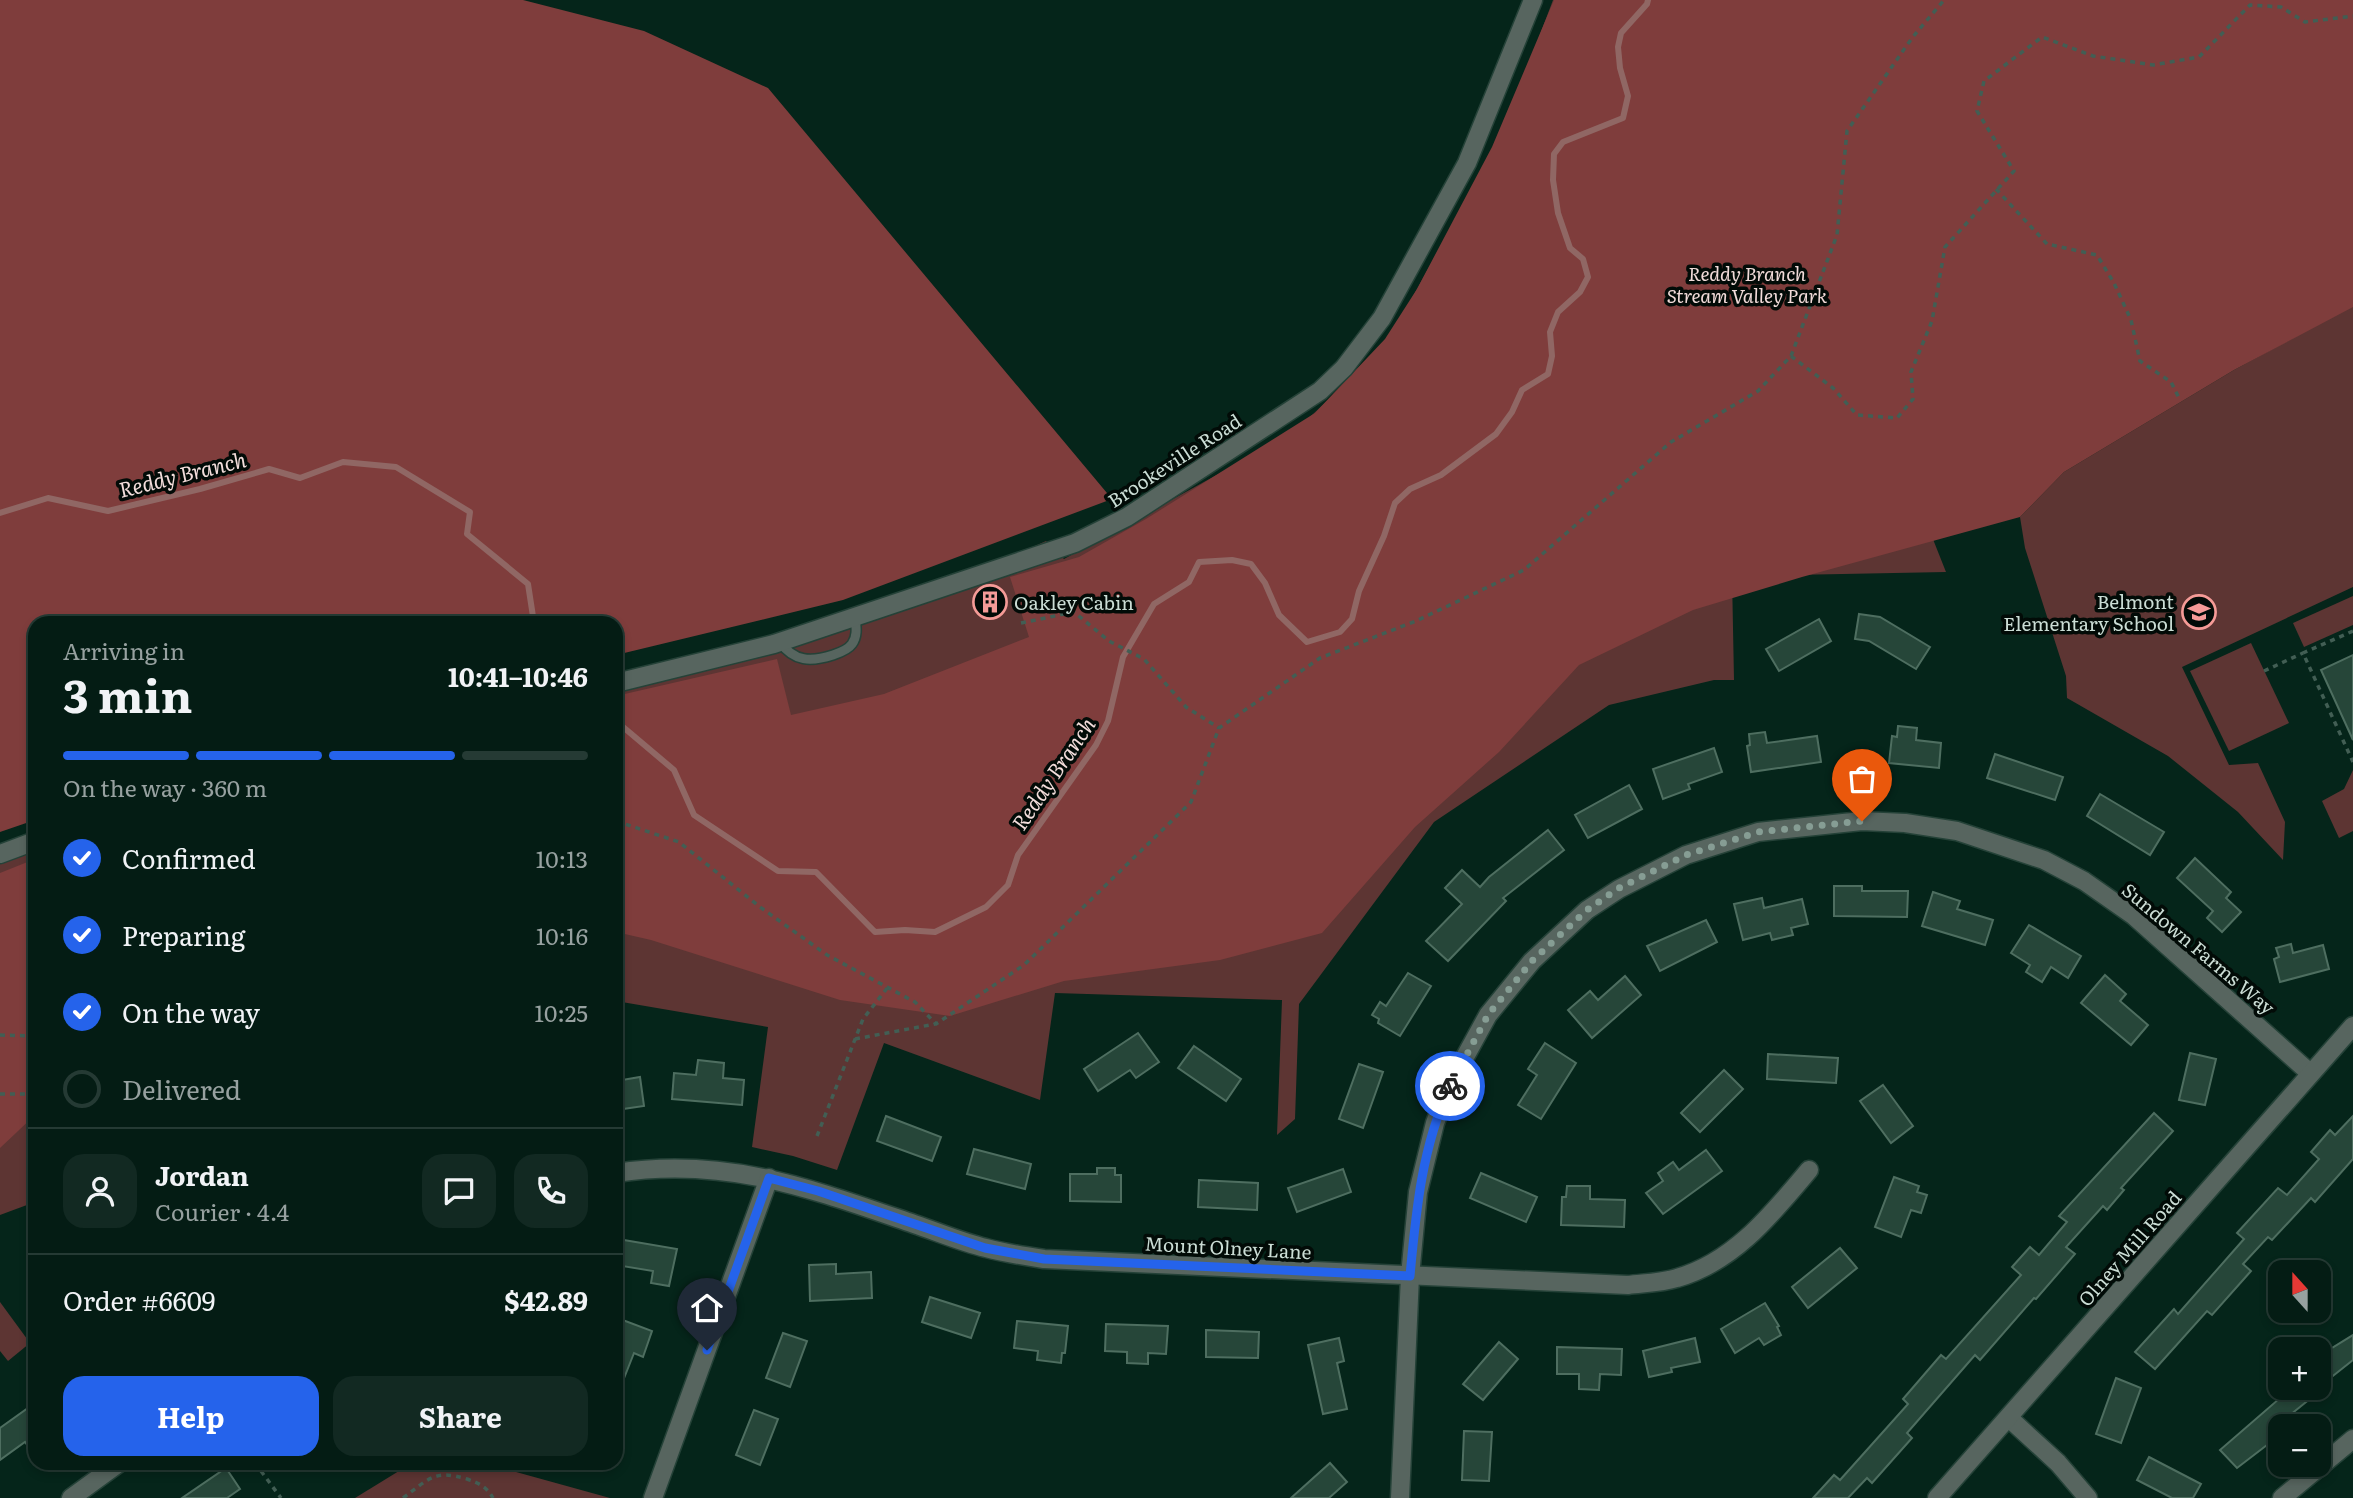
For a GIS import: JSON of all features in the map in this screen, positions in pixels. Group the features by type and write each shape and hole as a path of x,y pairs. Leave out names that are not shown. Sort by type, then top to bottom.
{"street":[{"name":"Brookeville Road","path":"623,681 780,642 1075,543 1127,517 1320,391 1344,368 1382,318 1467,163 1533,0"},
{"name":"Sundown Farms Way","path":"1400,1498 1410,1276 1418,1192 1448,1088 1488,1015 1532,961 1587,910 1619,888 1686,855 1758,832 1862,821 1905,823 1956,831 2044,860 2084,881 2134,916 2311,1073"},
{"path":"0,853 28,843"},
{"name":"Olney Mill Road","path":"1937,1498 2353,1026"},
{"name":"Mount Olney Lane","path":"623,1172 647,1168 711,1168 769,1178 818,1191 985,1248 1044,1259 1628,1285 1676,1279 1714,1263 1738,1246 1766,1220 1808,1170"},
{"path":"653,1498 769,1178"},
{"path":"2009,1418 2058,1462 2088,1498"},
{"path":"2282,1498 2353,1439"},
{"path":"71,1498 109,1470"}],"lane":[{"path":"780,642 797,658 815,661 852,645 856,633 855,617"}],"path":[{"path":"855,1039 936,1024 1024,965 1191,802 1219,728 1320,658 1416,621 1524,570 1671,442 1758,391 1791,356 1837,235 1847,131 1913,38 1944,0"},
{"path":"1791,356 1833,388 1857,415 1896,418 1913,400 1911,372 1932,321 1945,247 2014,171 1977,111 1984,81 2042,37 2093,56 2153,65 2199,57 2250,5 2281,7 2305,22 2353,16"},
{"path":"1996,188 2047,244 2097,255 2115,283 2131,320 2140,361 2171,382 2180,400"},
{"path":"1021,623 1074,612 1115,644 1144,659 1186,707 1219,728"},
{"path":"2264,671 2353,631"},
{"path":"2303,653 2353,762"},
{"path":"623,824 679,842 760,907 827,955 915,1002 936,1024"},
{"path":"817,1136 863,1019 888,987"},
{"path":"0,1035 28,1036"},
{"path":"0,1094 28,1094"},
{"path":"260,1470 281,1498"},
{"path":"403,1498 438,1475 450,1474 477,1482 488,1489 493,1498"}],"green space":[{"path":"0,0 523,0 644,31 768,88 1112,499 843,600 623,653 623,616 28,616 28,822 0,832"},
{"name":"Reddy Branch Stream Valley Park","path":"1553,0 2353,0 2353,587 2182,667 2229,765 2258,763 2285,822 2283,860 2238,812 2168,756 2067,698 2066,676 2025,548 2020,517 2064,472 2234,370 2297,336 1921,509 1946,572 1732,576 1734,680 1714,680 1609,705 1434,822 1299,1004 1295,1119 1277,1135 1282,1000 1055,993 1040,1100 884,1043 837,1170 752,1147 768,1027 623,1002 623,683 979,571 1046,541 1064,559 1293,433 1386,345 1502,135"},
{"name":"Reddy Branch Stream Valley Park","path":"1554,0 2353,0 2353,307 2234,370 2064,472 2020,517 1693,610 1579,665 1499,752 1415,827 1322,933 1220,960 1064,981 950,1016 840,1000 623,934 623,694 777,659 791,715 884,694 1029,637 1010,577 1079,557 1146,519 1315,413 1385,339 1417,289 1492,147"},
{"path":"2353,596 2353,625 2304,647 2293,623"},
{"path":"2251,643 2289,723 2229,751 2190,671"},
{"path":"2353,770 2353,831 2339,838 2322,801 2344,789"},
{"path":"28,847 28,1205 0,1215 0,857"},
{"path":"28,862 28,1122 0,1148 0,873"},
{"path":"0,1302 28,1340 28,1345 8,1361 0,1351"},
{"path":"401,1470 509,1470 610,1498 355,1498"}],"building":[{"path":"1859,614 1880,617 1930,647 1916,669 1869,641 1855,639"},
{"path":"1819,619 1831,641 1779,671 1766,649"},
{"path":"2353,655 2353,740 2321,670"},
{"path":"1898,726 1917,728 1916,740 1941,743 1939,768 1889,763 1892,736 1897,737"},
{"path":"1765,732 1767,743 1817,736 1821,762 1751,772 1747,746 1750,745 1749,734"},
{"path":"1714,748 1722,772 1688,784 1690,789 1663,799 1653,769"},
{"path":"1995,754 2063,777 2055,800 1987,778"},
{"path":"1629,785 1642,809 1588,838 1575,815"},
{"path":"2100,794 2164,832 2150,855 2087,816"},
{"path":"1548,830 1564,850 1503,898 1506,901 1448,961 1426,941 1462,904 1445,888 1462,870 1480,887"},
{"path":"2195,858 2231,892 2226,898 2241,912 2222,932 2207,918 2213,911 2177,878"},
{"path":"1834,886 1862,886 1862,891 1908,891 1907,917 1834,916"},
{"path":"1933,892 1960,901 1957,909 1993,920 1985,945 1922,926"},
{"path":"1762,898 1764,908 1802,899 1808,924 1791,928 1793,935 1772,940 1770,933 1743,940 1734,904"},
{"path":"1706,920 1717,942 1660,971 1647,946"},
{"path":"2029,925 2081,956 2068,978 2051,967 2042,982 2026,972 2030,965 2011,953"},
{"path":"2291,944 2293,953 2323,945 2329,969 2280,982 2274,959 2279,957 2276,948"},
{"path":"1408,973 1431,986 1400,1036 1378,1023 1379,1019 1372,1015 1380,1002 1386,1006"},
{"path":"2105,975 2126,994 2120,1001 2148,1025 2131,1045 2081,1003"},
{"path":"1625,976 1641,995 1592,1038 1568,1010 1590,991 1598,1000"},
{"path":"1138,1033 1159,1062 1136,1078 1130,1070 1098,1091 1084,1069"},
{"path":"1545,1043 1576,1063 1541,1119 1518,1105 1537,1075 1528,1069"},
{"path":"1194,1046 1241,1079 1226,1101 1178,1068"},
{"path":"2190,1053 2216,1059 2205,1105 2179,1100"},
{"path":"1768,1054 1838,1058 1836,1083 1767,1079"},
{"path":"698,1060 724,1063 723,1078 744,1080 742,1105 672,1099 674,1073 696,1075"},
{"path":"1359,1064 1383,1072 1363,1128 1339,1119"},
{"path":"1724,1070 1743,1089 1700,1132 1681,1113"},
{"path":"640,1077 644,1106 623,1109 623,1080"},
{"path":"1883,1085 1913,1126 1891,1143 1860,1101"},
{"path":"2154,1113 2173,1131 2121,1188 2124,1190 2107,1210 2103,1206 2066,1247 2075,1254 2036,1299 2034,1298 1980,1360 1975,1355 1907,1433 1912,1438 1872,1483 1867,1478 1848,1498 1813,1498 1834,1475 1840,1480 1908,1404 1903,1399 1941,1355 1946,1359 2021,1275 2012,1267 2030,1247 2039,1255 2067,1222 2059,1216"},
{"path":"886,1116 941,1137 932,1161 877,1141"},
{"path":"2353,1116 2353,1159 2315,1202 2311,1198 2272,1240 2268,1237 2243,1264 2251,1271 2212,1315 2207,1311 2155,1369 2135,1352 2174,1309 2178,1314 2244,1239 2237,1233 2278,1188 2287,1195 2319,1159 2311,1152 2330,1130 2335,1135"},
{"path":"974,1149 1031,1164 1025,1189 967,1174"},
{"path":"1706,1150 1722,1171 1663,1214 1646,1193 1663,1181 1658,1173 1673,1162 1679,1170"},
{"path":"1097,1168 1115,1168 1115,1175 1121,1175 1121,1202 1070,1201 1070,1174 1097,1174"},
{"path":"1343,1169 1351,1192 1297,1212 1288,1188"},
{"path":"1481,1173 1537,1197 1526,1222 1470,1198"},
{"path":"1894,1177 1919,1186 1917,1192 1927,1195 1921,1213 1911,1210 1901,1237 1875,1227"},
{"path":"1199,1180 1258,1183 1257,1210 1198,1207"},
{"path":"1567,1186 1590,1186 1590,1199 1625,1200 1624,1227 1561,1225 1562,1197 1566,1197"},
{"path":"623,1240 677,1249 669,1286 651,1283 653,1271 623,1266"},
{"path":"1840,1248 1857,1268 1808,1308 1792,1287"},
{"path":"836,1264 836,1274 871,1272 872,1298 810,1301 809,1265"},
{"path":"930,1297 980,1313 971,1338 922,1322"},
{"path":"1765,1303 1779,1326 1777,1327 1781,1335 1764,1345 1759,1338 1735,1353 1721,1329"},
{"path":"623,1320 652,1331 643,1357 634,1353 623,1381"},
{"path":"1017,1321 1068,1326 1061,1363 1037,1360 1038,1351 1014,1348"},
{"path":"1106,1324 1168,1326 1166,1354 1148,1353 1148,1364 1127,1363 1127,1352 1105,1351"},
{"path":"1206,1330 1259,1332 1258,1358 1206,1357"},
{"path":"783,1333 807,1341 790,1387 766,1378"},
{"path":"2353,1335 2353,1360 2331,1377 2331,1349"},
{"path":"1339,1338 1344,1361 1337,1363 1347,1409 1323,1414 1308,1345"},
{"path":"1695,1338 1700,1362 1671,1368 1672,1372 1649,1377 1643,1351"},
{"path":"1499,1342 1518,1359 1483,1400 1463,1384"},
{"path":"1557,1347 1622,1349 1621,1375 1600,1374 1599,1390 1579,1389 1579,1374 1557,1374"},
{"path":"2116,1378 2141,1388 2121,1443 2096,1434"},
{"path":"2278,1400 2309,1400 2291,1414 2268,1414 2268,1444 2237,1468 2220,1450"},
{"path":"28,1408 28,1446 25,1442 0,1460 0,1428"},
{"path":"754,1410 778,1419 760,1465 736,1455"},
{"path":"1464,1431 1492,1432 1489,1481 1462,1480"},
{"path":"2149,1457 2201,1484 2193,1498 2172,1498 2137,1480"},
{"path":"1330,1463 1347,1482 1329,1498 1291,1498"},
{"path":"223,1470 227,1470 240,1489 227,1498 182,1498"}],"waterway":[{"name":"Reddy Branch","path":"623,727 674,770 694,815 778,871 816,872 875,932 935,932 986,907 1008,885 1018,855 1096,745 1108,721 1123,657 1154,604 1189,582 1199,562 1232,560 1251,564 1265,583 1279,615 1307,642 1340,632 1352,619 1359,591 1384,536 1395,503 1410,489 1441,475 1496,434 1512,412 1522,390 1548,374 1552,356 1550,332 1558,312 1580,292 1588,277 1583,259 1570,248 1558,213 1553,180 1554,154 1563,142 1623,118 1628,96 1620,68 1618,47 1621,33 1648,0"},
{"name":"Reddy Branch","path":"0,513 48,498 108,511 269,469 300,478 343,462 396,467 470,512 467,534 528,584 533,616"}],"way so far":[{"path":"1450,1086 1488,1015 1532,961 1587,910 1619,888 1686,855 1758,832 1862,821"}],"place":[{"name":"Oakley Cabin","path":"990,602"},
{"name":"Belmont Elementary School","path":"2199,612"}],"route":[{"path":"707,1350 769,1178 818,1191 985,1248 1044,1259 1410,1276 1418,1192 1436,1123 1450,1086"}]}
